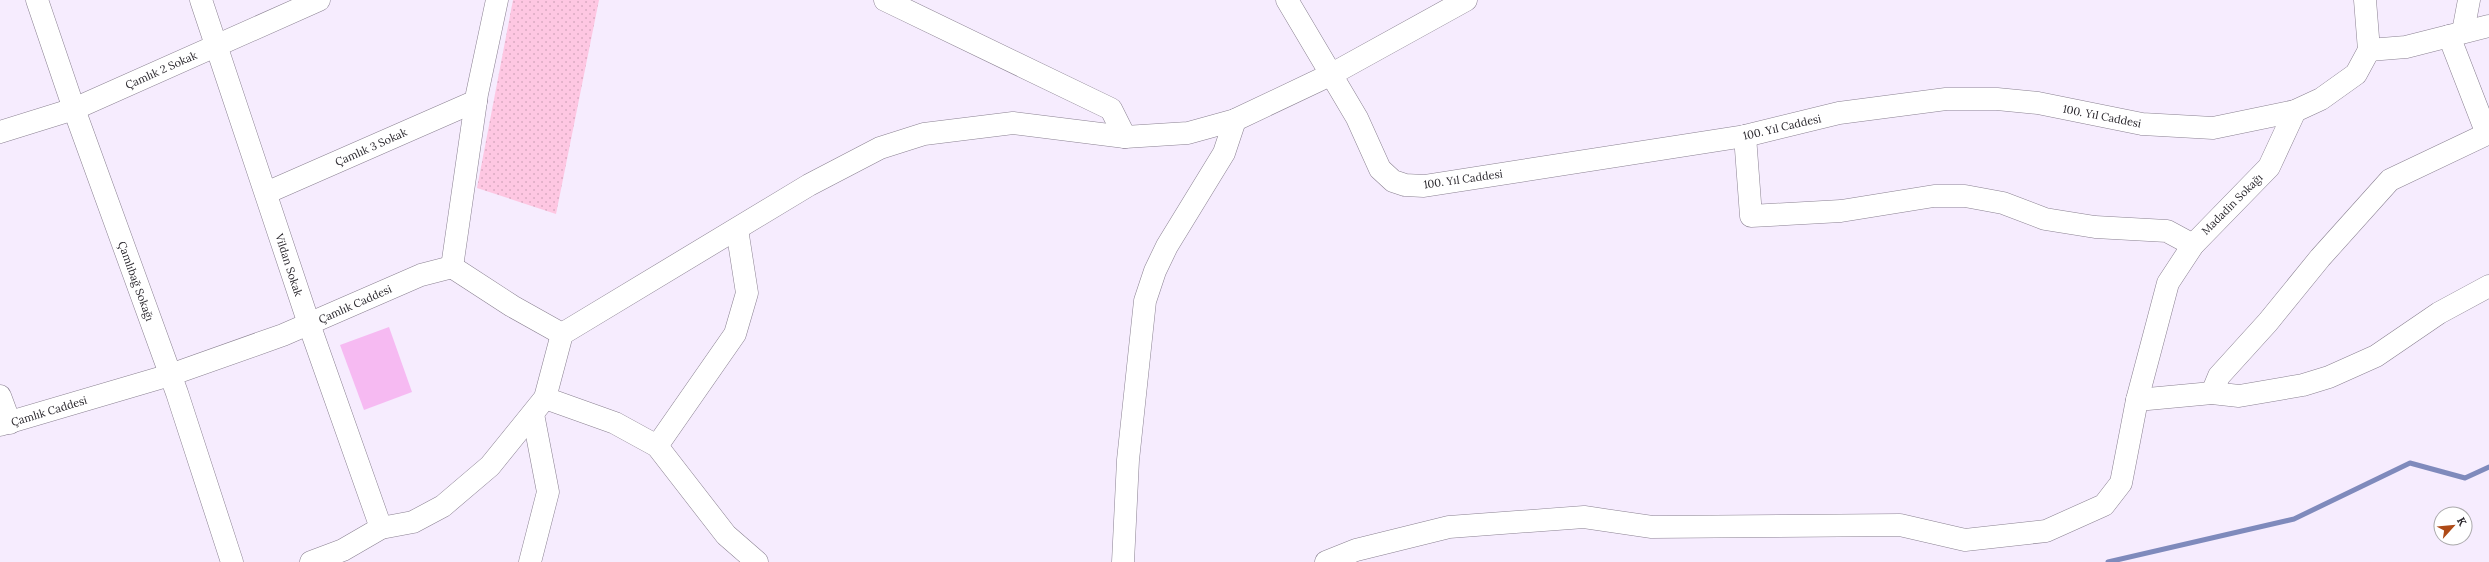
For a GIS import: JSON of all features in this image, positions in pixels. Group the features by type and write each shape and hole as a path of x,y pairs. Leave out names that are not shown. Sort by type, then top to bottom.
{"street":[{"name":"Çamlıbağ Sokağı","path":"37,0 74,109 170,375 232,562"},
{"name":"Vildan Sokak","path":"201,0 309,324 381,528"},
{"name":"Çamlık 2 Sokak","path":"0,132 74,109 318,0"},
{"path":"497,0 476,101 452,266 512,306 562,334"},
{"path":"885,0 1111,109 1125,137"},
{"name":"100. Yıl Caddesi","path":"1287,0 1357,118 1380,169 1393,181 1405,185 1424,186 1745,136 1839,114 1946,99 1997,99 2038,103 2142,124 2213,128 2295,111"},
{"path":"311,562 343,550 381,528 413,522 443,506 490,466 539,406 562,334 809,185 880,148 924,134 1013,123 1125,137 1188,133 1234,120 1332,74 1466,0"},
{"path":"2295,111 2321,98 2356,74 2369,50 2365,0"},
{"path":"2212,393 2219,376 2268,322 2325,252 2390,180 2487,134 2456,34 2469,0"},
{"path":"2369,50 2406,47 2489,26"},
{"name":"Çamlık 3 Sokak","path":"266,193 476,101"},
{"name":"Madadin Sokağı","path":"1326,562 1356,550 1449,528 1584,517 1652,527 1900,525 1965,540 2046,531 2104,505 2121,483 2137,400 2168,283 2193,245 2269,167 2295,111"},
{"path":"1123,562 1128,460 1145,301 1155,271 1167,246 1224,153 1234,120"},
{"path":"1745,136 1751,216 1841,211 1934,196 1965,196 2002,203 2045,219 2095,227 2167,231 2193,245"},
{"path":"658,446 735,334 747,293 737,229"},
{"name":"Çamlık Caddesi","path":"5,424 170,375 309,324 421,275 452,266"},
{"path":"2137,400 2212,393 2240,396 2304,385 2329,377 2376,356 2439,314 2489,286"},
{"path":"0,396 5,424"},
{"path":"539,406 616,423 658,446 726,535 757,562"},
{"path":"530,562 548,492 539,406"}],"shaded area":[{"path":"513,0 599,0 556,214 477,188"}],"building":[{"path":"389,327 412,392 364,410 340,345"}],"waterway":[{"path":"2108,562 2294,519 2410,463 2465,478 2489,467"}]}
